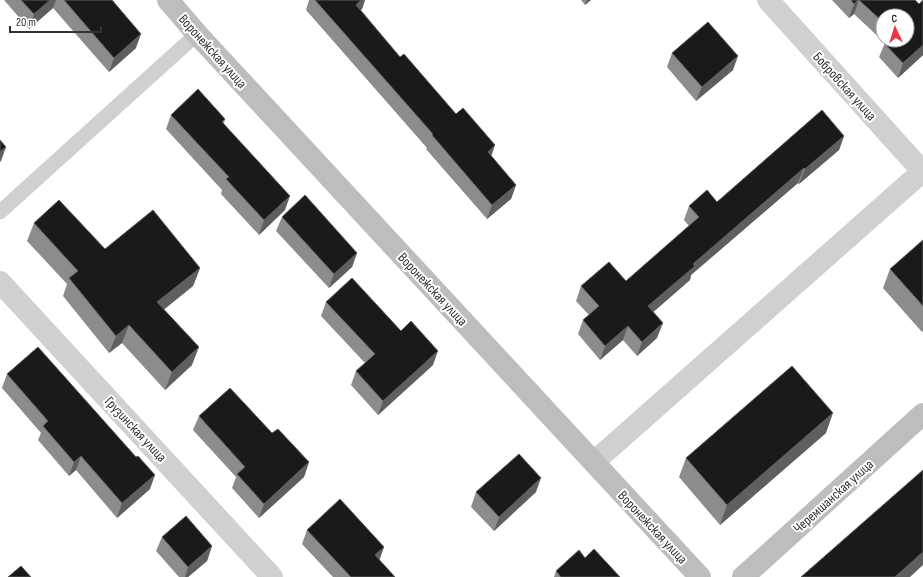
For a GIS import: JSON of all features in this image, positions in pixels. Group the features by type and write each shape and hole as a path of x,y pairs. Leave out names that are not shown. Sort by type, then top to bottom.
{"street":[{"name":"Воронежская улица","path":"168,0 197,34 700,577"},
{"name":"Бобровская улица","path":"768,0 923,172"},
{"path":"594,462 923,172"},
{"name":"Грузинская улица","path":"0,282 272,577"},
{"name":"Черемшанская улица","path":"743,577 923,414"}],"lane":[{"path":"0,212 197,34"}],"building":[{"path":"21,0 50,0 34,14"},
{"path":"64,0 112,0 141,34 114,58"},
{"path":"315,0 361,0 356,5 400,57 404,54 456,114 463,108 495,145 488,152 516,185 492,205 432,135 433,134"},
{"path":"851,0 858,0 854,4"},
{"path":"859,0 915,0 919,4 923,0 923,45 903,63 889,48 915,48 915,8 875,8 875,15"},
{"path":"708,22 738,56 702,87 672,53"},
{"path":"198,89 225,119 222,122 290,196 264,220 226,179 229,177 171,115"},
{"path":"822,110 844,136 805,169 804,168 693,264 695,266 648,306 663,323 642,342 628,326 605,346 583,320 599,306 581,286 609,262 626,281 699,217 689,206 707,190 717,202"},
{"path":"0,140 6,147 0,152"},
{"path":"305,195 357,253 334,274 282,217"},
{"path":"59,200 105,249 153,210 200,268 157,302 199,347 172,372 129,325 116,336 69,278 78,271 34,223"},
{"path":"923,240 923,306 890,269"},
{"path":"352,278 401,331 411,321 438,351 383,401 356,371 375,354 326,302"},
{"path":"38,347 136,457 138,456 155,475 122,503 81,456 74,462 43,426 48,421 7,374"},
{"path":"792,366 833,413 727,505 686,458"},
{"path":"230,388 272,433 278,429 309,462 264,504 237,474 245,467 199,416"},
{"path":"519,454 541,478 499,517 476,492"},
{"path":"923,470 923,552 895,577 801,577"},
{"path":"340,499 384,547 375,555 395,577 351,577 307,530"},
{"path":"186,516 212,546 188,567 162,537"},
{"path":"594,549 620,577 561,577 556,571 579,550 585,558"},
{"path":"21,566 31,577 8,577"}]}
